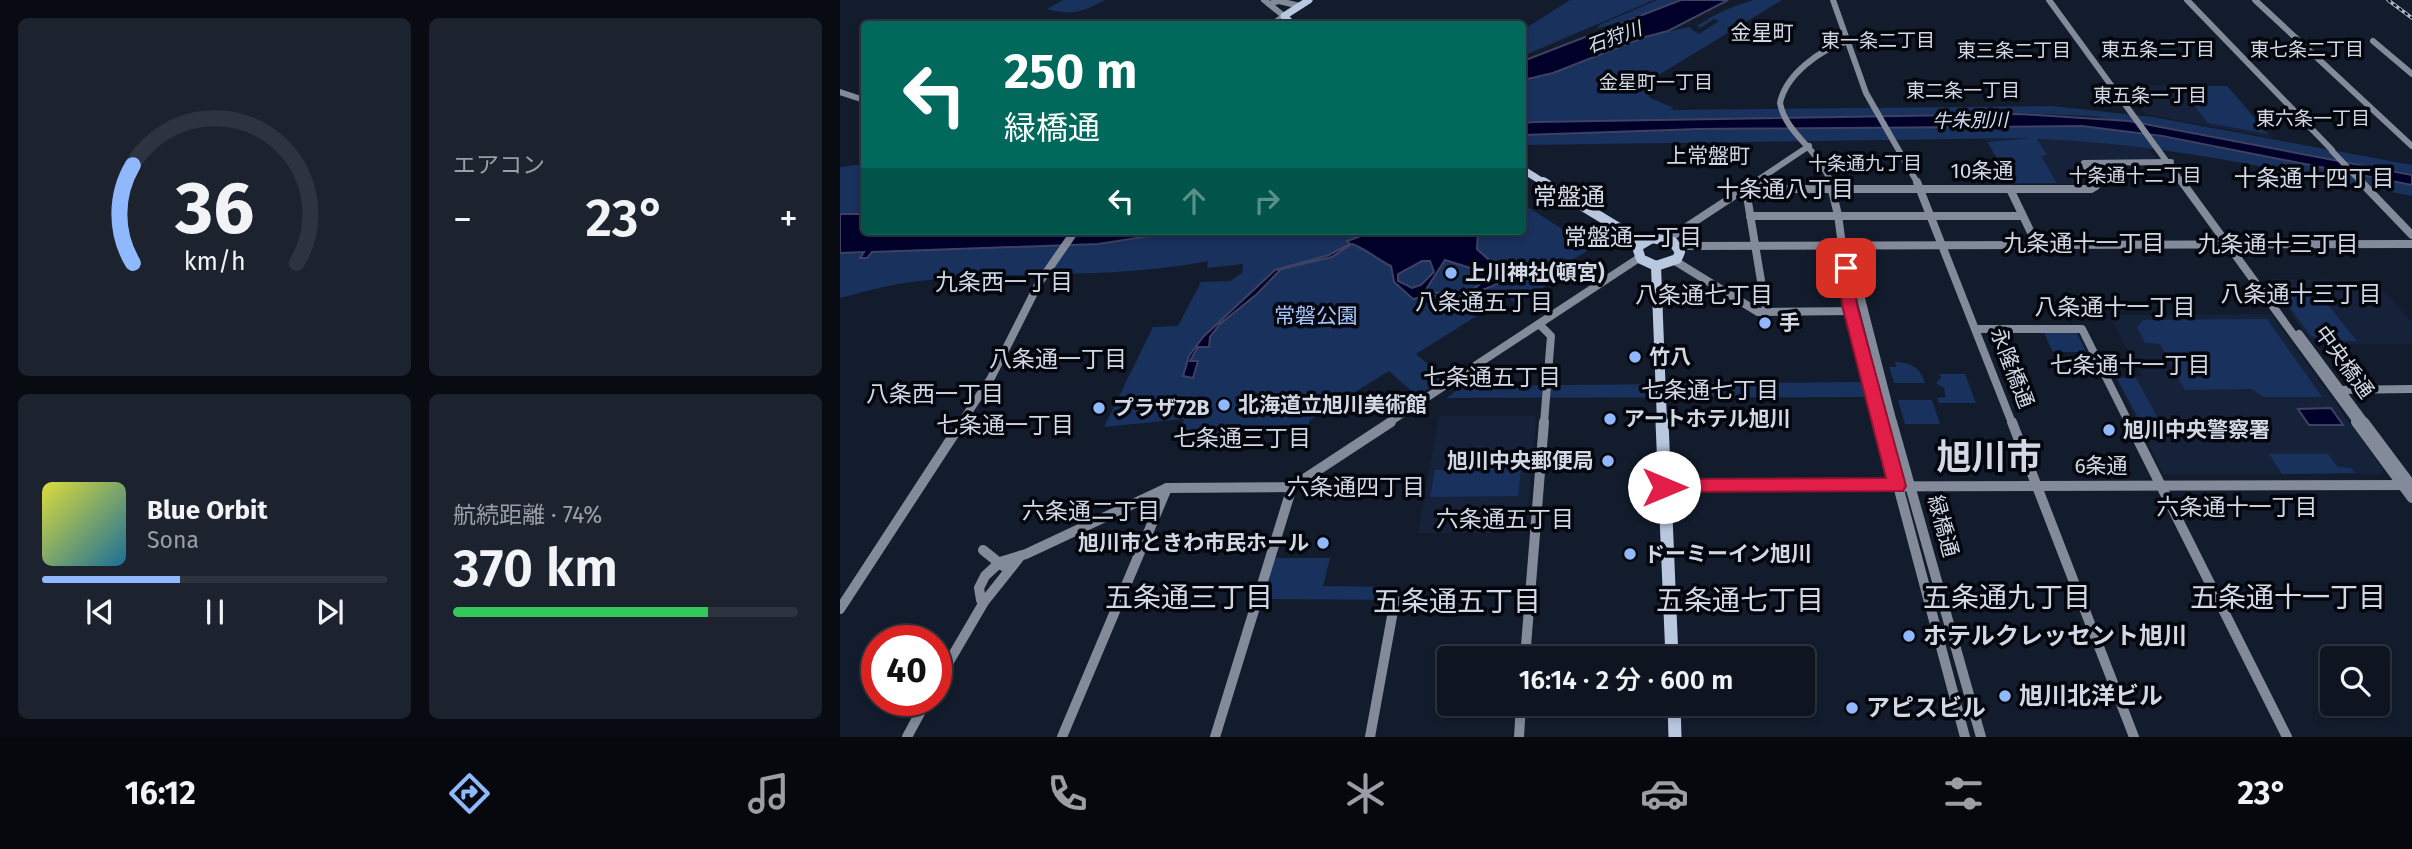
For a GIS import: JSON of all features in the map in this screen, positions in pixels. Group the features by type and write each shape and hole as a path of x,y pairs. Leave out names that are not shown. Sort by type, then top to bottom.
{"highway":[{"path":"1289,21 1284,16 1309,0"},
{"path":"1526,171 1642,242"},
{"path":"1655,238 1668,239 1678,246 1680,255 1675,261 1656,266 1639,258 1637,249 1642,242 1655,238"},
{"path":"1656,266 1671,646"},
{"path":"1674,716 1675,737"}],"street":[{"path":"1833,0 1848,41"},
{"name":"中央橋通","path":"2052,0 2116,84 2134,116 2408,485 2412,498"},
{"path":"2188,0 2412,235"},
{"path":"2255,0 2412,146"},
{"path":"1267,2 1279,1 1300,6"},
{"path":"1267,2 1284,16 1277,21"},
{"name":"永隆橋通","path":"1848,41 1866,93 1921,188 2134,737"},
{"name":"緑橋通","path":"1848,41 1824,50 1785,87 1780,100 1782,112 1824,166 1981,737"},
{"path":"2372,41 2412,74"},
{"path":"840,92 861,99"},
{"path":"1668,239 1809,146"},
{"name":"10条通","path":"1754,183 1768,189 2093,188 2096,186 2084,163 2170,162"},
{"path":"2010,189 2037,245"},
{"path":"1739,192 1747,196 1762,312"},
{"path":"1750,216 2022,216"},
{"path":"840,609 991,378 1049,268 1071,235"},
{"path":"1678,246 2412,244"},
{"name":"緑橋通","path":"1844,245 1842,252 1852,312 1965,737"},
{"path":"985,576 1000,562 1026,554 1167,488 1292,487 1639,258"},
{"path":"1675,261 1762,312 1864,311"},
{"path":"1526,646 1551,336 1539,324"},
{"path":"1976,329 2081,329 2287,737"},
{"path":"2337,390 2412,389"},
{"name":"6条通","path":"1664,487 2408,485"},
{"path":"1215,737 1292,487"},
{"path":"1062,737 1167,488"},
{"path":"952,654 981,600 997,587 1003,576 1005,569 1000,562 983,551 987,558 985,576 979,588 981,600"},
{"path":"1003,576 1026,554"},
{"path":"1370,737 1395,600"},
{"path":"907,737 919,716"},
{"path":"1519,737 1520,716"}],"shaded area":[{"path":"2126,85 2228,86 2273,138 2145,114"},
{"path":"1985,139 2075,140 2148,148 2158,161 2076,161 2088,183 2086,184 2010,184"},
{"path":"2266,279 2375,280 2412,323 2412,344 2313,344"},
{"path":"2271,314 2384,471 2382,474 2164,474 2115,377 2142,376 2109,315"},
{"path":"1439,416 1536,416 1526,533 1418,533"}],"green space":[{"path":"1063,0 1105,0 1077,12 1047,9"},
{"path":"1570,0 1654,0 1526,55 1526,28"},
{"path":"1657,0 1678,0 1641,16 1596,29 1601,24"},
{"path":"1753,0 1782,0 1652,79 1646,89 1650,98 1674,108 1669,110 2052,106 2153,117 2412,165 2412,174 2092,116 2012,113 1667,120 1666,117 1666,122 1526,123 1526,79 1553,73 1645,37 1689,27 1699,34 1719,21 1714,19 1700,28 1697,26 1725,10"},
{"path":"2188,86 2227,86 2268,134 2208,123 2191,102 2197,97"},
{"path":"1945,125 2082,126 2135,132 2412,185 2412,196 2179,152 2037,139 2047,155 2041,156 2057,183 2011,183 1988,142 2031,138 1526,145 1526,134"},
{"path":"861,164 861,214 840,214 840,167"},
{"name":"常磐公園","path":"1526,206 1592,248 1539,280 1546,286 1517,304 1507,297 1416,354 1444,378 1417,396 1389,371 1310,420 1306,432 1179,434 1184,419 1104,427 1153,327 1178,326 1201,282 1230,281 1242,273 1243,264 1207,268 1208,261 1136,271 919,281 840,298 840,253 864,252 866,258 871,252 1098,244 1156,235 1526,235"},
{"path":"2315,289 2357,341 2322,341 2310,335 2277,290"},
{"path":"2267,319 2322,397 2264,397 2251,389 2185,390 2160,344 2145,343 2137,327 2143,320"},
{"path":"2043,331 2076,331 2086,352 2053,352"},
{"path":"1895,362 1914,367 1921,373 1925,383 1894,383 1889,367 1896,367"},
{"path":"1939,374 1965,374 1976,403 1939,403 1937,398 1946,397 1944,388 1936,383 1941,378"},
{"path":"2117,378 2136,378 2165,431 2145,431"},
{"path":"1863,382 1867,397 1447,398 1466,383 1471,386"},
{"path":"1898,400 1932,400 1940,424 1905,424"},
{"path":"1523,453 1518,496 1430,497 1435,470 1459,470 1462,454"},
{"path":"2269,454 2328,454 2338,467 2351,468 2355,473 2282,474"},
{"path":"1274,558 1330,558 1323,586 1398,587 1395,600 1262,599"}],"water":[{"name":"石狩川","path":"1681,0 1728,0 1668,31 1645,37 1553,73 1526,79 1526,60"},
{"name":"牛朱別川","path":"2019,114 2129,121 2412,175 2412,185 2162,136 2082,126 1699,129 1526,135 1526,123"},
{"path":"840,214 861,214 861,235 1156,235 1098,244 872,252 867,258 860,258 864,252 840,253"},
{"path":"1363,235 1478,235 1477,249 1488,259 1506,264 1506,278 1495,285 1472,292 1413,299 1394,282 1391,266 1352,244 1332,257 1281,269 1257,294 1220,324 1210,337 1209,347 1198,347 1190,361 1198,361 1193,378 1183,376 1189,356 1203,337 1275,270 1329,255 1350,244 1347,241","holes":["1445,260 1483,272 1480,284 1468,291 1446,294 1425,291","1422,261 1430,261 1434,272 1421,285 1412,288 1398,281 1398,274"]},
{"path":"2331,408 2343,425 2309,425 2298,409"}],"railway":[{"path":"2388,0 2412,18"}],"place":[{"name":"上川神社(頓宮)","path":"1451,273"},
{"name":"手","path":"1765,323"},
{"name":"竹八","path":"1635,357"},
{"name":"北海道立旭川美術館","path":"1224,405"},
{"name":"プラザ72B","path":"1099,408"},
{"name":"アートホテル旭川","path":"1610,419"},
{"name":"旭川中央警察署","path":"2109,430"},
{"name":"旭川中央郵便局","path":"1608,461"},
{"name":"旭川市ときわ市民ホール","path":"1323,543"},
{"name":"ドーミーイン旭川","path":"1630,554"},
{"name":"ホテルクレッセント旭川","path":"1909,636"},
{"name":"旭川北洋ビル","path":"2005,696"},
{"name":"アピスビル","path":"1852,708"}],"district":[{"name":"金星町","path":"1762,33"},
{"name":"東一条二丁目","path":"1878,40"},
{"name":"東五条二丁目","path":"2158,49"},
{"name":"東七条二丁目","path":"2307,49"},
{"name":"東三条二丁目","path":"2014,50"},
{"name":"金星町一丁目","path":"1656,82"},
{"name":"東二条一丁目","path":"1963,90"},
{"name":"東五条一丁目","path":"2150,95"},
{"name":"東六条一丁目","path":"2313,118"},
{"name":"上常盤町","path":"1708,156"},
{"name":"十条通九丁目","path":"1865,163"},
{"name":"十条通十二丁目","path":"2135,175"},
{"name":"十条通十四丁目","path":"2314,178"},
{"name":"十条通八丁目","path":"1785,189"},
{"name":"常盤通","path":"1569,197"},
{"name":"常盤通一丁目","path":"1633,237"},
{"name":"九条通十一丁目","path":"2084,243"},
{"name":"九条通十三丁目","path":"2278,244"},
{"name":"九条西一丁目","path":"1004,282"},
{"name":"八条通十三丁目","path":"2301,294"},
{"name":"八条通七丁目","path":"1704,295"},
{"name":"八条通五丁目","path":"1484,302"},
{"name":"八条通十一丁目","path":"2115,307"},
{"name":"八条通一丁目","path":"1058,359"},
{"name":"七条通十一丁目","path":"2130,365"},
{"name":"七条通五丁目","path":"1492,377"},
{"name":"七条通七丁目","path":"1710,390"},
{"name":"八条西一丁目","path":"935,394"},
{"name":"七条通一丁目","path":"1005,425"},
{"name":"七条通三丁目","path":"1242,438"},
{"name":"旭川市","path":"1989,457"},
{"name":"六条通四丁目","path":"1356,487"},
{"name":"六条通十一丁目","path":"2237,507"},
{"name":"六条通二丁目","path":"1091,511"},
{"name":"六条通五丁目","path":"1505,519"},
{"name":"五条通三丁目","path":"1189,597"},
{"name":"五条通九丁目","path":"2007,597"},
{"name":"五条通十一丁目","path":"2288,597"},
{"name":"五条通七丁目","path":"1740,600"},
{"name":"五条通五丁目","path":"1457,601"}],"route":[{"path":"1664,487 1897,486 1850,305 1846,268"}]}
